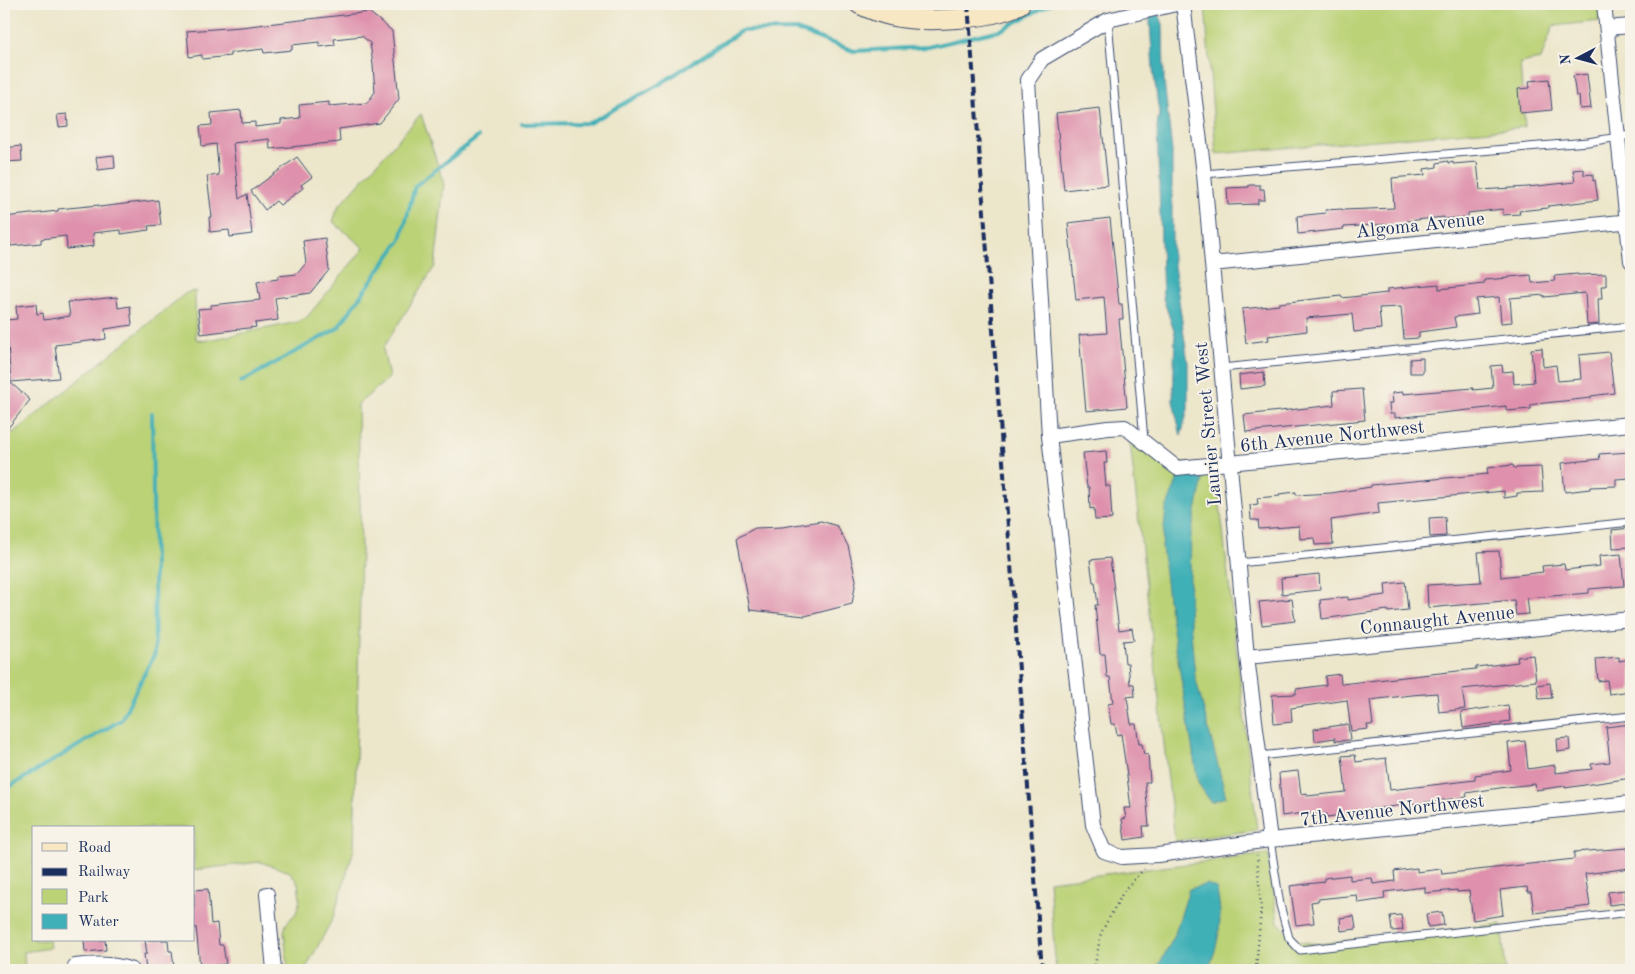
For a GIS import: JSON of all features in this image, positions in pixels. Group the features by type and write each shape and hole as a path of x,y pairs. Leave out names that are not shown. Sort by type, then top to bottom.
{"street":[{"path":"859,4 892,16 939,19 994,14 1020,4"},
{"name":"7th Avenue Northwest","path":"1176,4 1108,20 1042,59 1028,80 1050,436 1093,825 1104,851 1122,857 1158,856 1263,841 1631,803"},
{"name":"Laurier Street West","path":"1183,4 1204,174 1238,563 1259,756 1263,841"},
{"path":"1604,4 1625,136 1631,261"},
{"path":"1607,28 1631,26"},
{"name":"Algoma Avenue","path":"1212,264 1629,221"},
{"name":"6th Avenue Northwest","path":"1050,436 1125,427 1177,468 1631,424"},
{"name":"Connaught Avenue","path":"1247,657 1631,619"},
{"path":"267,894 274,970"},
{"path":"75,966 108,965 132,970"}],"lane":[{"path":"1108,20 1145,442"},
{"path":"1204,174 1588,142 1625,136"},
{"path":"1222,368 1631,326"},
{"path":"1238,563 1631,522"},
{"path":"1259,756 1631,716"},
{"path":"1263,841 1288,938 1300,950 1631,912"}],"path":[{"path":"1256,970 1261,909 1263,841"},
{"path":"1094,970 1101,934 1125,889 1158,856"}],"green space":[{"path":"1205,4 1598,4 1600,21 1553,26 1541,59 1520,63 1525,127 1216,154"},
{"path":"421,114 444,184 435,266 383,348 389,378 358,404 361,550 354,849 334,916 305,970 288,970 284,932 286,924 296,913 300,900 298,883 290,872 260,862 195,870 195,826 32,826 32,942 49,942 50,948 24,952 25,970 4,970 4,434 15,432 186,293 195,291 196,339 203,341 298,322 307,317 364,248 333,222 338,207"},
{"path":"1128,425 1178,462 1216,469 1257,830 1175,841"},
{"path":"1268,854 1278,922 1295,941 1318,944 1501,924 1506,970 1056,970 1049,881"}],"water":[{"path":"1159,14 1163,24 1164,81 1172,151 1172,252 1188,363 1188,409 1181,436 1173,401 1175,334 1163,298 1157,128 1159,113 1153,69 1150,22 1150,15"},
{"path":"1180,473 1203,479 1191,534 1189,610 1195,676 1226,797 1211,802 1198,783 1168,599 1162,546 1166,509"},
{"path":"1207,884 1216,888 1220,909 1219,930 1208,970 1156,970 1174,937 1189,889"}],"building":[{"path":"369,12 392,31 399,99 380,123 339,129 340,142 270,149 269,139 233,143 239,199 247,194 252,234 230,237 229,230 210,232 209,217 212,217 207,176 219,175 216,144 202,146 200,126 212,125 211,113 241,110 242,123 255,122 255,127 281,124 281,120 300,118 299,105 329,102 329,106 367,103 375,92 373,65 370,43 362,36 334,39 335,45 319,47 319,42 292,45 292,50 264,53 263,49 230,53 230,56 202,59 202,55 189,57 187,31 241,27"},
{"path":"1587,74 1591,108 1580,109 1579,95 1576,96 1573,76"},
{"path":"1549,79 1552,110 1520,113 1518,89 1530,88 1529,81"},
{"path":"1100,108 1108,185 1064,190 1056,113"},
{"path":"67,114 68,126 59,127 57,115"},
{"path":"21,146 22,161 4,162 4,148"},
{"path":"114,155 115,168 98,170 96,157"},
{"path":"297,157 312,177 301,185 303,188 280,205 276,201 265,210 251,191"},
{"path":"1448,161 1448,163 1453,162 1453,164 1477,162 1480,190 1575,182 1573,170 1584,169 1584,175 1593,174 1598,200 1519,211 1520,214 1503,215 1503,209 1468,213 1468,217 1444,219 1444,217 1407,221 1407,223 1344,227 1344,229 1298,234 1297,216 1326,213 1325,210 1394,208 1392,178 1425,175 1424,169 1437,167 1437,163"},
{"path":"1249,185 1260,185 1260,189 1264,189 1265,200 1258,200 1258,204 1228,205 1227,188 1249,187"},
{"path":"158,200 161,225 148,226 149,230 121,234 121,230 93,233 94,246 67,249 66,236 41,239 41,243 11,246 10,242 4,243 4,217 58,211 58,209 99,205 99,207"},
{"path":"1110,218 1119,304 1122,304 1123,319 1119,319 1127,407 1086,411 1079,335 1107,333 1104,297 1076,300 1068,223"},
{"path":"325,238 329,270 310,293 275,298 278,320 255,323 256,327 201,334 198,309 211,308 211,305 260,300 257,282 278,279 278,276 297,274 306,263 303,241"},
{"path":"1606,274 1606,286 1601,286 1602,299 1598,299 1599,324 1587,325 1585,293 1510,298 1512,322 1501,323 1499,297 1476,299 1478,314 1454,317 1456,327 1419,332 1419,338 1404,339 1401,307 1379,308 1381,329 1354,332 1352,314 1306,318 1307,331 1268,336 1269,340 1246,343 1242,309 1341,296 1342,298 1387,293 1387,289 1439,284 1439,289 1484,284 1484,280 1531,275 1532,283 1555,281 1554,276"},
{"path":"117,297 118,308 130,306 132,325 105,329 106,339 55,345 59,378 11,382 6,320 17,319 16,306 36,304 37,314 43,313 44,320 70,316 68,302"},
{"path":"1542,348 1543,367 1556,365 1558,381 1581,379 1579,355 1609,352 1614,393 1591,396 1591,398 1536,404 1531,405 1531,409 1506,411 1506,406 1395,418 1395,414 1390,414 1389,403 1393,403 1392,393 1403,392 1403,394 1493,388 1491,366 1502,365 1503,372 1513,371 1514,384 1534,382 1531,349"},
{"path":"1423,358 1423,373 1410,373 1410,359"},
{"path":"1264,372 1265,386 1240,389 1239,375"},
{"path":"11,383 30,400 4,433 4,391"},
{"path":"1362,389 1365,420 1246,432 1244,415 1334,405 1333,391"},
{"path":"1106,451 1107,463 1104,463 1106,486 1110,486 1112,519 1095,520 1094,508 1090,509 1089,487 1087,487 1083,453"},
{"path":"1631,452 1631,478 1616,479 1616,486 1590,487 1590,489 1565,492 1562,463 1600,459 1599,454"},
{"path":"1513,465 1514,468 1541,467 1543,492 1517,493 1517,496 1504,498 1504,491 1378,503 1379,513 1331,520 1333,544 1315,545 1314,538 1300,539 1299,526 1259,529 1258,520 1251,520 1250,505 1258,504 1257,498 1280,496 1279,494 1296,492 1296,495 1331,493 1371,487 1371,485 1488,474 1487,468"},
{"path":"1445,517 1446,536 1430,537 1429,518"},
{"path":"821,521 837,526 848,546 856,580 852,604 805,616 750,610 737,538 755,528 782,527"},
{"path":"1631,528 1631,547 1613,548 1612,530"},
{"path":"1499,551 1501,577 1543,572 1542,566 1564,564 1565,570 1600,566 1599,556 1621,554 1624,586 1589,589 1589,593 1527,598 1529,614 1516,615 1514,600 1428,608 1427,585 1481,582 1478,552"},
{"path":"1110,558 1119,630 1132,628 1134,640 1123,641 1125,663 1128,663 1130,684 1134,684 1135,696 1127,697 1131,724 1136,724 1139,744 1142,744 1144,755 1148,754 1150,782 1145,782 1149,826 1143,826 1144,837 1125,840 1122,819 1126,818 1124,808 1131,808 1126,768 1121,734 1117,735 1115,724 1111,724 1108,704 1113,703 1110,677 1107,677 1105,654 1100,654 1095,605 1098,605 1090,560"},
{"path":"1319,574 1320,590 1282,594 1281,578"},
{"path":"1405,582 1408,610 1388,612 1388,610 1322,619 1320,600 1348,597 1348,600 1386,595 1385,584"},
{"path":"1292,599 1295,621 1262,625 1259,602"},
{"path":"1533,655 1536,681 1462,689 1465,709 1439,712 1437,693 1370,700 1373,725 1367,725 1368,729 1351,731 1347,700 1291,708 1292,722 1274,724 1272,695 1296,694 1296,689 1326,685 1325,676 1340,674 1341,684 1476,669 1476,667 1518,662 1517,657"},
{"path":"1619,657 1619,661 1631,659 1631,691 1609,694 1607,680 1598,681 1596,659"},
{"path":"1550,683 1552,698 1539,699 1537,685"},
{"path":"1508,705 1510,721 1463,728 1461,712"},
{"path":"1348,724 1350,740 1335,741 1335,738 1315,741 1314,729"},
{"path":"1631,724 1631,778 1565,788 1565,786 1536,790 1535,784 1506,787 1466,793 1467,797 1327,817 1327,814 1312,815 1311,812 1282,816 1279,773 1298,771 1301,794 1307,793 1307,796 1346,792 1342,756 1355,755 1356,762 1386,758 1390,790 1475,780 1475,775 1511,770 1508,743 1525,741 1528,769 1555,765 1555,773 1592,769 1591,764 1610,762 1606,727"},
{"path":"1569,738 1570,750 1558,752 1557,739"},
{"path":"1628,848 1630,868 1585,874 1590,906 1534,913 1531,892 1528,892 1527,887 1500,890 1503,915 1473,920 1469,891 1457,892 1457,890 1425,893 1425,887 1384,892 1385,899 1358,903 1357,895 1318,899 1318,901 1311,902 1314,923 1296,925 1290,886 1324,882 1324,878 1350,875 1350,880 1372,878 1373,884 1395,881 1394,871 1417,868 1417,872 1441,869 1442,874 1574,859 1574,852"},
{"path":"208,889 211,924 217,923 219,945 223,945 226,964 200,967 195,927 195,890"},
{"path":"1625,890 1626,903 1609,905 1608,892"},
{"path":"1442,912 1444,925 1428,927 1426,914"},
{"path":"1401,915 1403,930 1392,931 1390,916"},
{"path":"1354,916 1356,929 1341,931 1340,918"},
{"path":"84,942 105,942 106,950 85,952"},
{"path":"145,942 168,942 169,951 172,951 174,967 146,970 144,954 147,954"}],"waterway":[{"path":"522,124 589,123 660,84 741,31 796,30 854,51 928,47 1001,30 1050,4"},
{"path":"241,382 338,328 401,239 415,186 478,137"},
{"path":"4,790 121,720 155,653 152,413"}],"railway":[{"path":"968,4 1042,970"}]}
